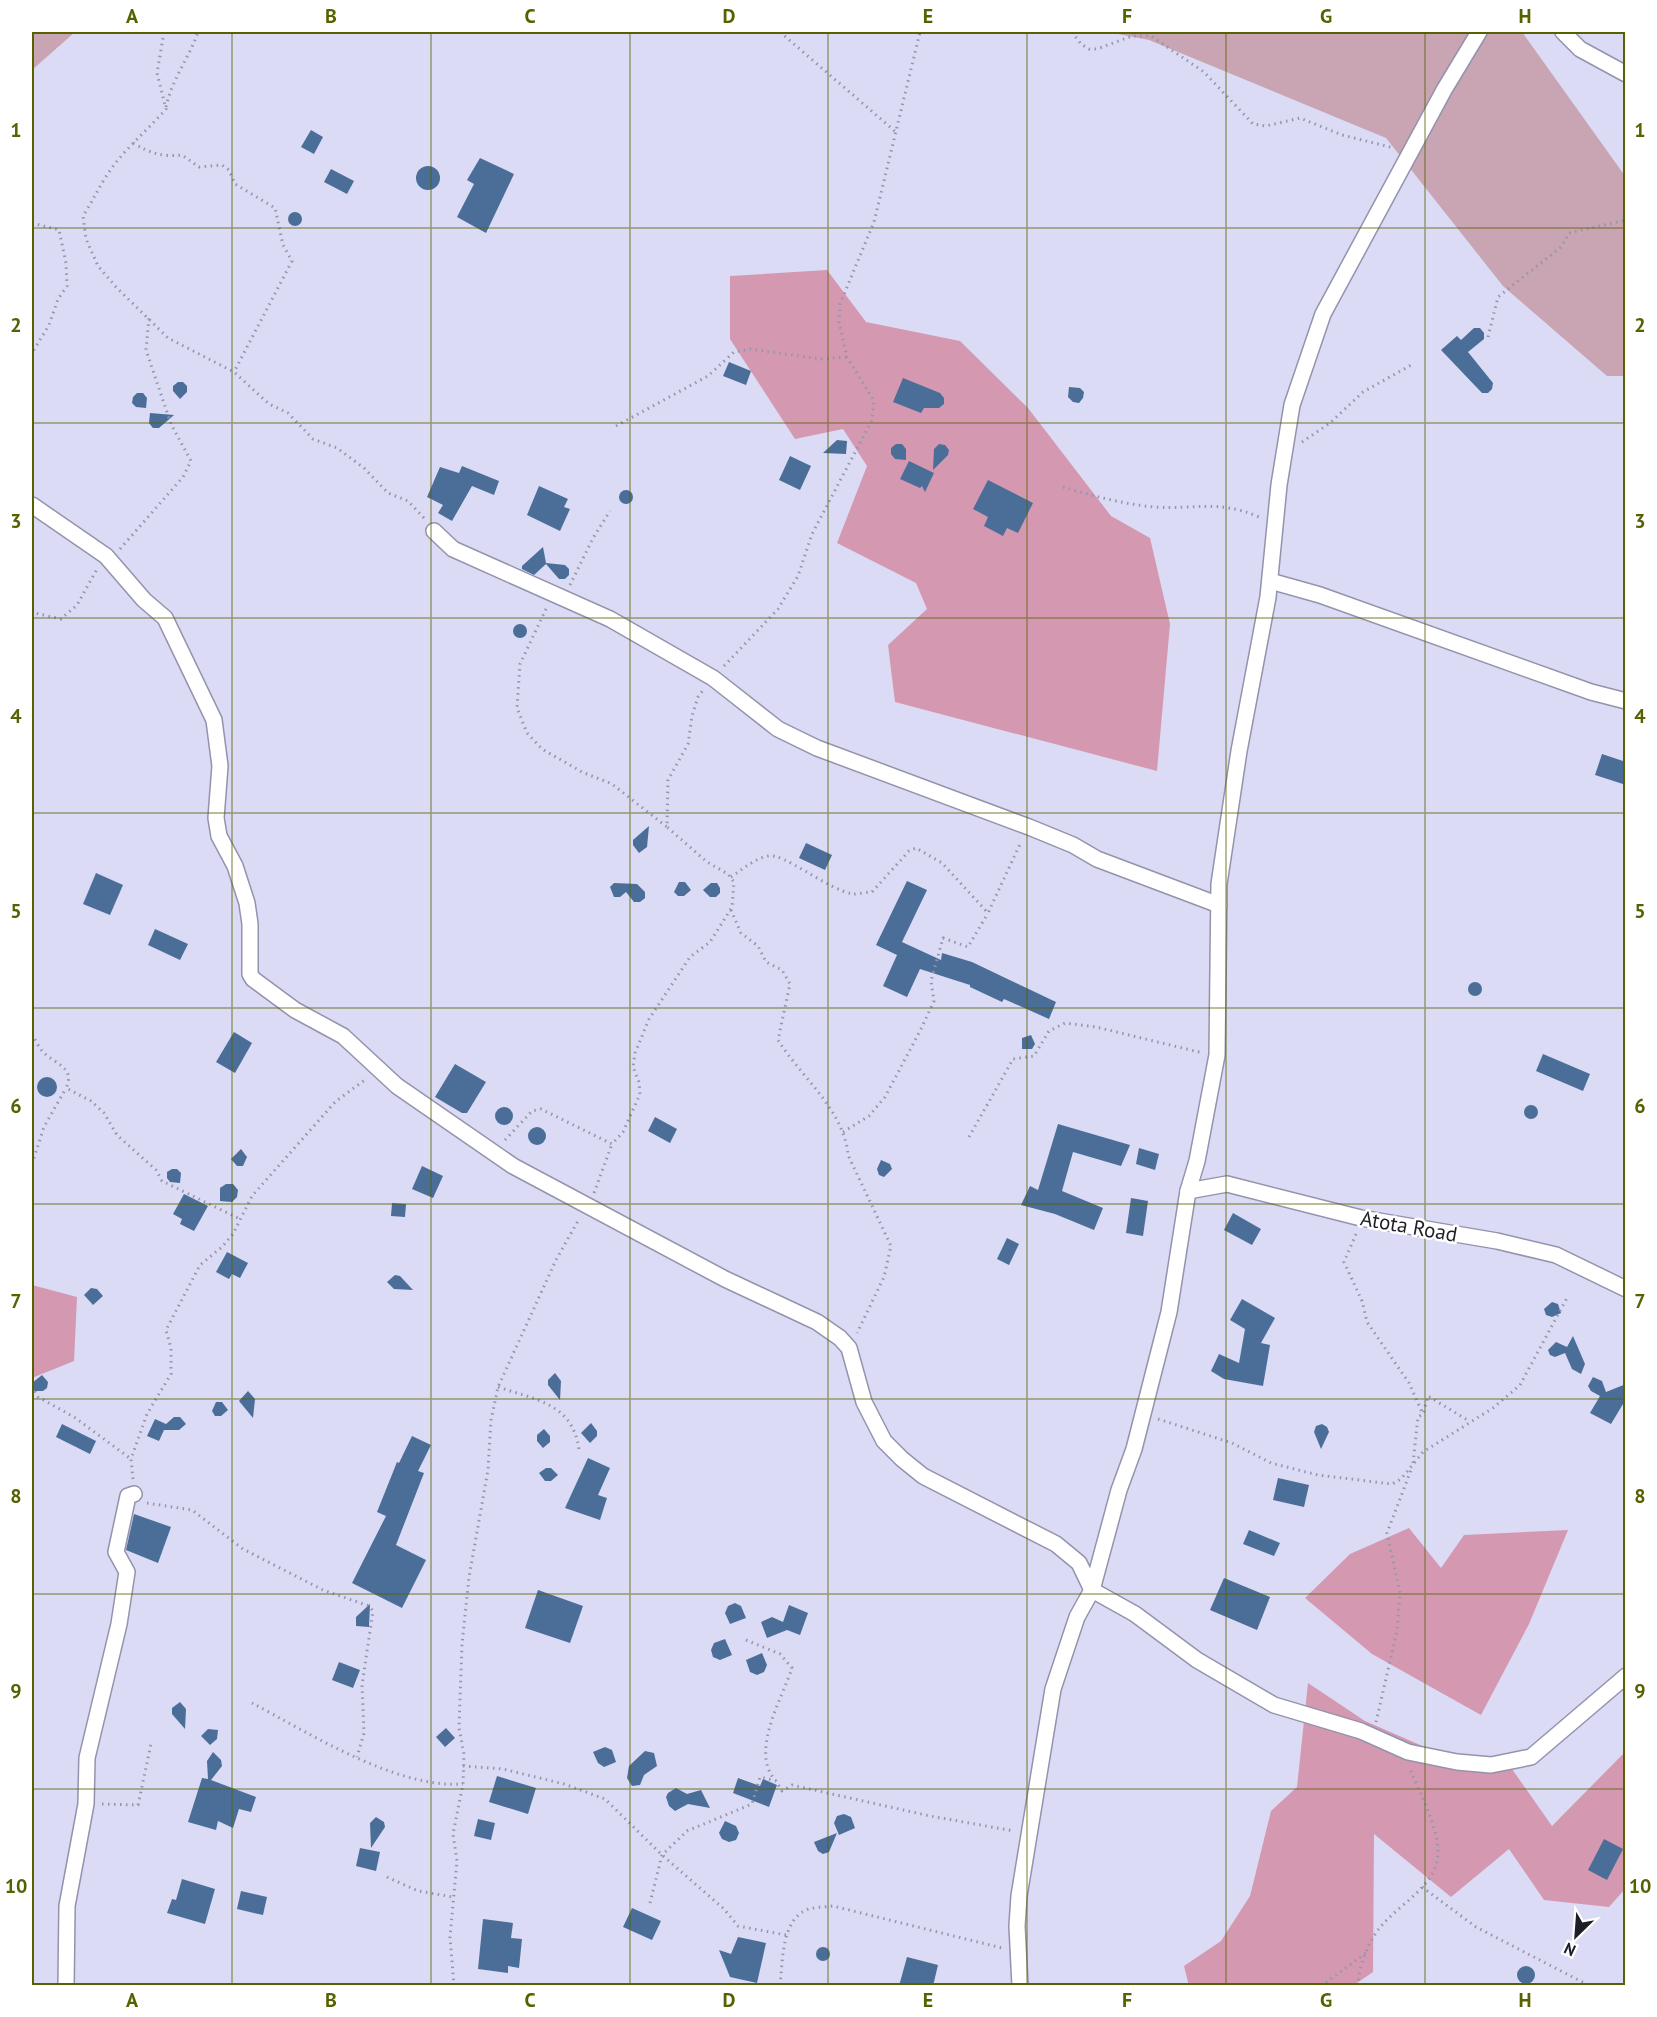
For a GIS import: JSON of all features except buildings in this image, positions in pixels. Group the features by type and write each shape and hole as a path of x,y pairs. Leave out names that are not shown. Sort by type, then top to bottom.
{"street":[{"path":"1020,1986 1017,1926 1019,1896 1053,1689 1077,1617 1092,1590 1119,1490 1134,1449 1169,1312 1188,1191 1197,1161 1217,1055 1219,884 1239,751 1252,691 1270,581 1274,524 1292,405 1323,314 1410,157 1444,90 1479,32"},
{"path":"1563,32 1580,50 1626,74"},
{"path":"32,505 108,558 165,618 214,720 220,766 216,818 219,836 238,872 247,903 250,924 250,974 256,982 295,1011 343,1036 377,1070 440,1118 493,1153 586,1207 725,1279 817,1322 849,1348 864,1402 884,1441 923,1476 1056,1544 1079,1563 1092,1590 1135,1614 1197,1660 1274,1705 1336,1722 1408,1752 1457,1762 1491,1764 1520,1761 1531,1757 1551,1741 1583,1710 1626,1676"},
{"path":"434,531 453,549 610,619 712,678 778,729 818,748 1073,844 1097,859 1219,905"},
{"path":"1270,581 1320,595 1591,692 1626,701"},
{"name":"Atota Road","path":"1188,1191 1227,1184 1361,1218 1497,1241 1556,1255 1626,1289"},
{"path":"66,1986 67,1906 86,1803 87,1758 119,1624 127,1572 116,1552 128,1496 134,1494"}],"path":[{"path":"164,32 157,73 166,109"},
{"path":"198,32 191,51 171,85 166,109 133,143 106,176 99,194 83,216 86,239 98,266 168,338 234,372 269,404 288,413 313,439 337,448 364,468 388,493 408,501 434,531"},
{"path":"780,32 897,133"},
{"path":"668,827 668,780 688,744 692,716 698,697 739,648 766,624 783,601 798,576 812,534 872,420 874,401 847,357 839,322 840,304 874,222 920,32"},
{"path":"1072,32 1081,44 1089,49 1097,49 1132,36 1151,36 1204,72 1253,124 1266,126 1300,118 1342,135 1402,149 1410,157"},
{"path":"133,143 152,154 166,157 182,155 199,167 222,165 229,170 236,184 275,208 283,246 292,261 234,372"},
{"path":"1488,337 1498,297 1561,247 1569,233 1626,220"},
{"path":"32,223 59,230 67,272 67,286 58,299 49,325 32,353"},
{"path":"32,616 35,613 54,620 61,619 77,605 108,558 183,477 191,460 171,424 146,350 149,318"},
{"path":"616,426 708,376 734,352 750,349 821,359 847,357"},
{"path":"1287,444 1295,446 1330,423 1363,392 1413,364"},
{"path":"1063,487 1104,499 1155,507 1221,507 1243,510 1274,524"},
{"path":"454,1986 450,1936 457,1861 453,1834 463,1766 459,1728 462,1644 469,1577 488,1470 489,1436 498,1387 556,1260 600,1182 612,1144 623,1132 640,1094 639,1082 633,1067 635,1053 649,1019 690,957 710,942 730,910 734,882 731,877 707,862 668,827 612,784 582,772 542,749 527,733 517,708 520,664 558,595 610,511"},
{"path":"843,1132 869,1116 885,1097 934,1001 932,981 943,938 968,946 988,913 1029,827"},
{"path":"731,877 770,855 785,857 824,883 855,894 872,892 909,850 916,848 942,863 988,913"},
{"path":"730,910 741,933 758,946 766,962 782,970 790,984 778,1040 843,1132 848,1155 891,1246 884,1277 849,1348"},
{"path":"969,1137 1013,1059 1034,1056 1049,1031 1065,1023 1096,1027 1189,1051 1217,1055"},
{"path":"32,1034 43,1052 66,1068 69,1074 66,1088 44,1127 32,1164"},
{"path":"357,1757 364,1733 362,1685 373,1611 369,1606 323,1590 243,1548 192,1510 146,1502 134,1494 131,1459 147,1414 171,1374 172,1354 166,1330 200,1264 222,1247 252,1196 335,1102 377,1070"},
{"path":"66,1088 91,1101 104,1113 117,1135 156,1170 162,1181 189,1192 240,1219"},
{"path":"493,1153 532,1111 541,1109 612,1144"},
{"path":"1361,1218 1344,1262 1362,1301 1367,1322 1409,1383 1423,1413"},
{"path":"1142,1413 1232,1443 1271,1463 1318,1475 1392,1484 1401,1479 1423,1452 1493,1408 1520,1385 1568,1296"},
{"path":"32,1386 38,1397 74,1417 131,1459"},
{"path":"498,1387 542,1402 564,1413 576,1431 579,1449"},
{"path":"1374,1737 1397,1631 1400,1593 1387,1533 1413,1466 1418,1417 1423,1413 1428,1396 1469,1421"},
{"path":"746,1640 780,1654 792,1668 766,1735 767,1771 782,1791 792,1785 930,1816 1030,1833"},
{"path":"252,1703 357,1757 406,1776 447,1785 462,1784"},
{"path":"86,1803 138,1805 152,1744"},
{"path":"1358,1986 1358,1978 1366,1953 1382,1924 1422,1887 1434,1871 1438,1852 1431,1823 1407,1761 1408,1752"},
{"path":"463,1766 503,1769 564,1784 604,1798 662,1855 724,1909 738,1926 786,1935"},
{"path":"650,1902 662,1855 687,1831 752,1804 760,1777 776,1781"},
{"path":"387,1877 417,1891 453,1897"},
{"path":"1422,1887 1476,1927 1590,1986"},
{"path":"780,1985 786,1935 793,1920 807,1909 833,1906 1004,1949 1020,1961"},
{"path":"1321,1986 1366,1953"}],"shaded area":[{"path":"32,32 75,32 32,70"},
{"path":"1108,32 1522,32 1625,176 1625,376 1607,376 1503,286 1386,138 1149,40"},
{"path":"827,270 866,322 960,341 1028,408 1111,516 1150,538 1170,624 1157,771 895,702 888,645 927,609 916,583 837,543 867,466 843,429 795,439 730,339 730,276"},
{"path":"32,1285 77,1297 74,1361 32,1378"},
{"path":"1409,1528 1441,1568 1464,1535 1568,1530 1529,1624 1481,1715 1372,1654 1305,1598 1350,1554"},
{"path":"1308,1683 1365,1721 1434,1751 1505,1759 1552,1826 1625,1752 1625,1889 1609,1907 1544,1900 1509,1849 1451,1897 1374,1834 1373,1972 1354,1985 1189,1986 1184,1966 1221,1941 1250,1896 1271,1811 1297,1787"}]}
